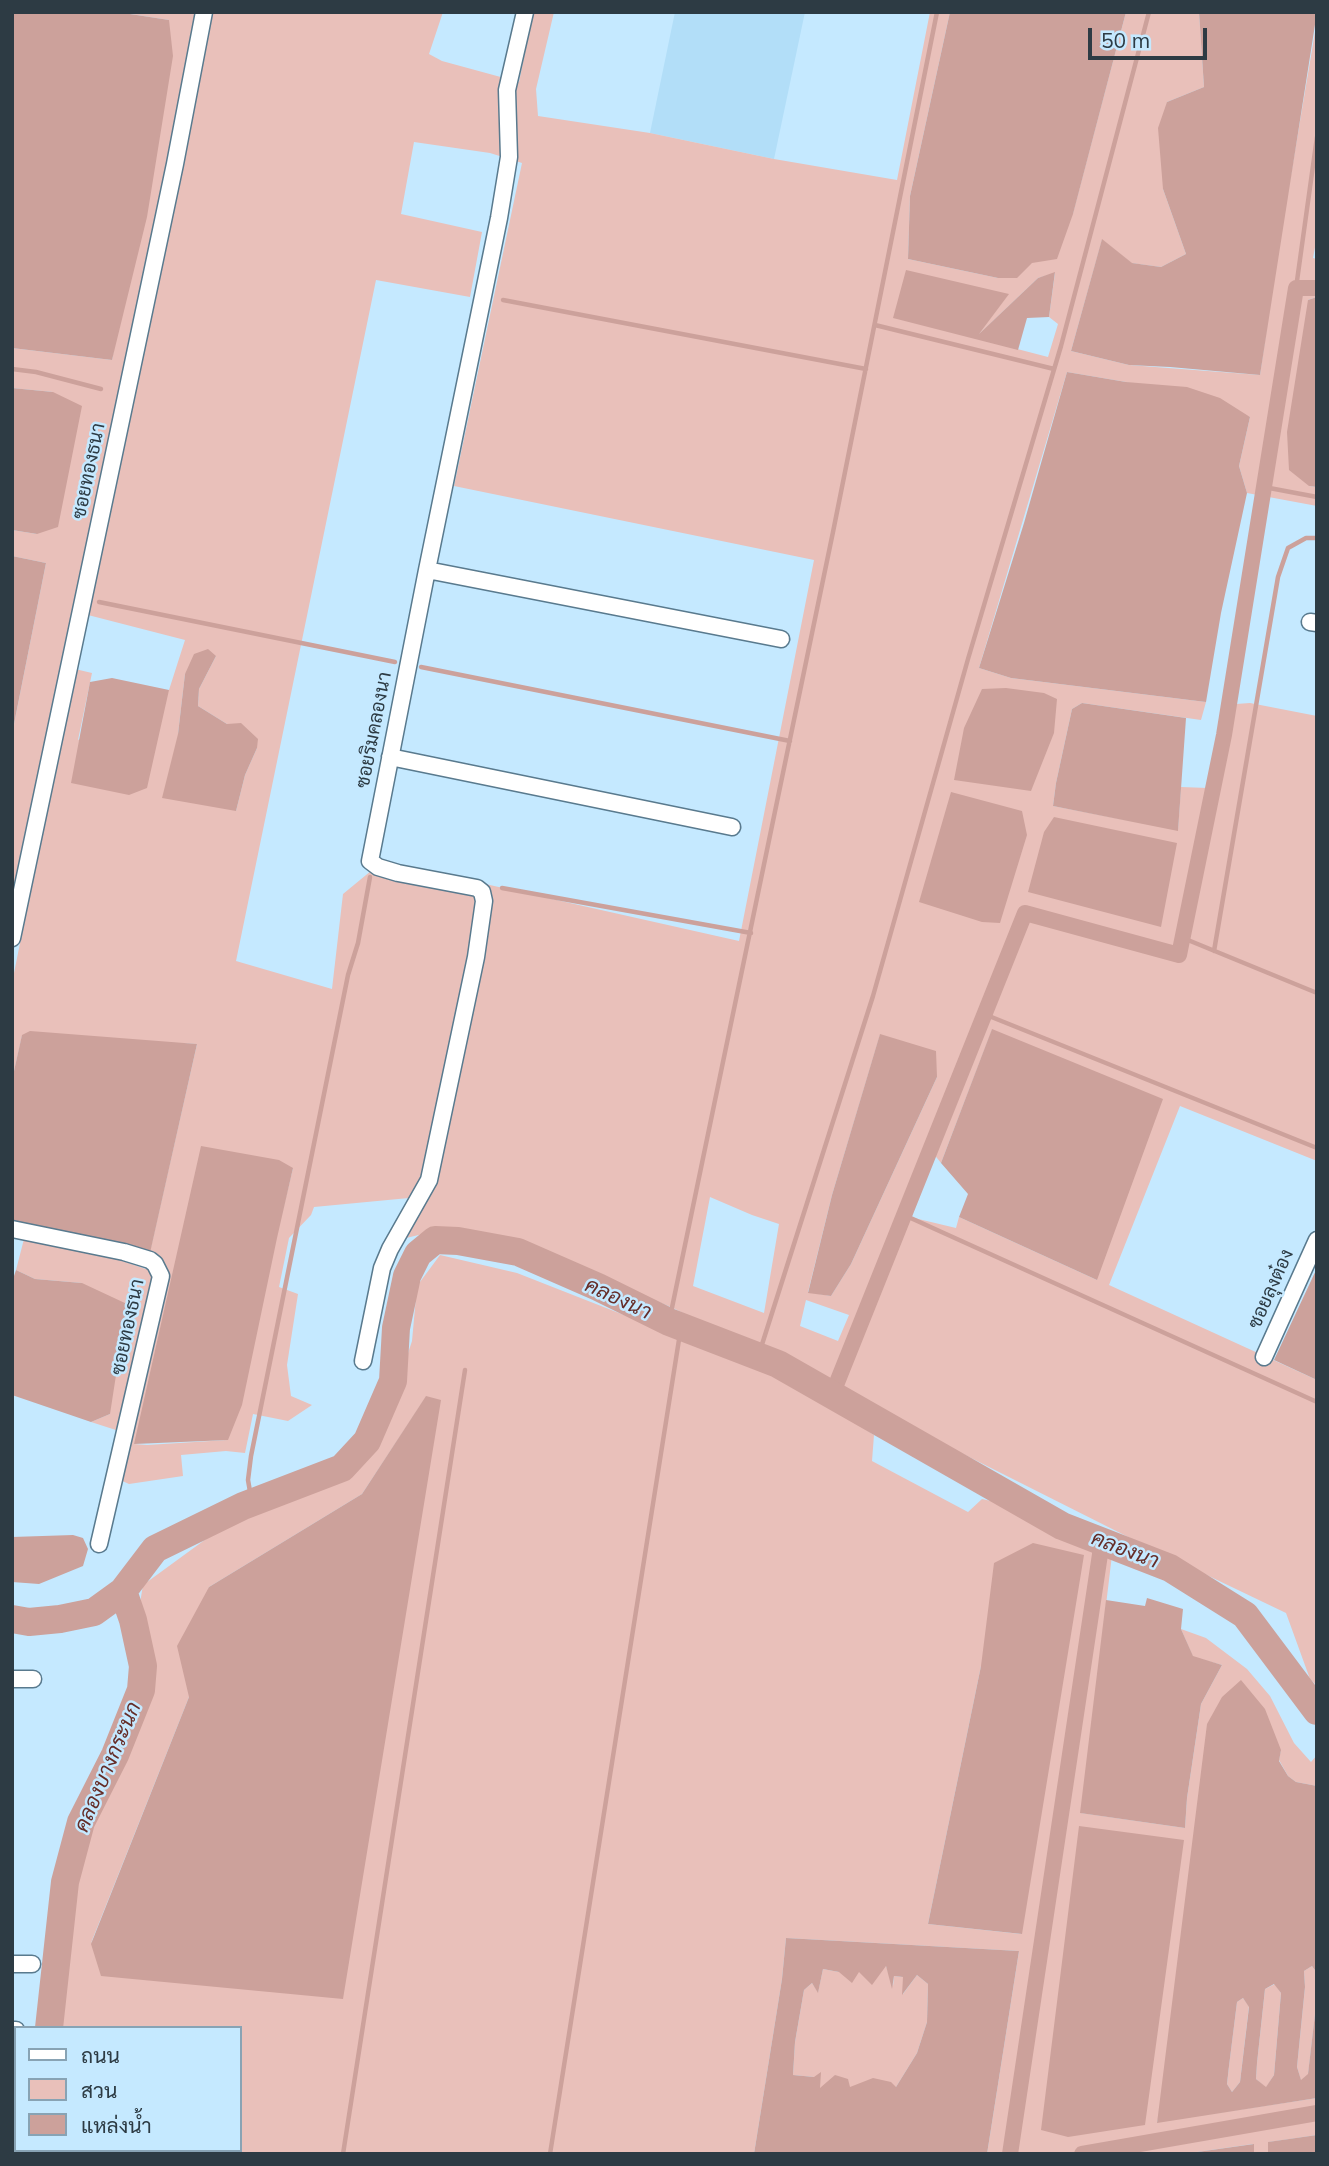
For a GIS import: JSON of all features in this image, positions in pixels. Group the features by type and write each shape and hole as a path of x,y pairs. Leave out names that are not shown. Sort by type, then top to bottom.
{"street":[{"name":"ซอยทองธนา","path":"12,938 175,164 204,12"},
{"name":"ซอยริมคลองนา","path":"363,1361 382,1268 429,1180 476,957 484,901 482,892 477,888 398,873 374,865 370,861 426,570 499,218 509,158 507,90 525,12"},
{"path":"426,570 781,639"},
{"path":"390,757 732,828"},
{"name":"ซอยทองธนา","path":"12,1229 124,1252 150,1260 161,1276 99,1544"},
{"name":"ซอยลุงต๋อง","path":"1264,1357 1317,1240"},
{"path":"12,1679 33,1679"},
{"path":"12,1964 32,1964"}],"shaded area":[{"path":"675,12 805,12 774,159 650,133"}],"green space":[{"path":"117,12 198,12 180,112 12,904 12,734 46,563 12,556 12,530 37,534 53,392 12,388 12,348 112,360 169,20"},
{"path":"212,12 443,12 429,54 442,61 519,82 533,12 554,12 536,89 538,116 650,133 774,159 897,180 930,12 950,12 910,196 908,259 998,278 1073,213 1126,12 1199,12 1204,87 1167,102 1163,189 1186,254 1161,267 1131,263 1102,240 1071,351 1129,365 1260,375 1317,20 1317,237 1313,258 1317,259 1317,297 1308,300 1309,486 1317,487 1317,506 1247,493 1239,466 1250,417 1126,382 1067,372 979,668 1011,678 1206,702 1201,720 1082,703 1072,709 1053,806 1178,830 1181,787 1208,788 1236,704 1250,703 1317,716 1317,1161 1180,1106 1109,1285 1317,1380 1317,1686 1310,1679 1286,1613 1142,1544 671,1307 504,1239 454,1230 406,1238 415,1218 430,1196 314,1207 311,1215 289,1238 279,1287 298,1294 287,1365 291,1396 312,1405 288,1421 253,1414 245,1453 226,1451 181,1455 183,1476 129,1484 109,1475 119,1431 91,1422 110,1414 82,1283 35,1279 16,1270 24,1239 108,1256 146,1269 197,1044 22,1036 12,1080 12,983 75,669 92,673 78,740 169,690 185,640 88,615","holes":["414,142 490,153 522,163 454,486 814,560 739,941 383,861 343,894 332,989 236,961 376,280 470,297 482,232 401,214","1055,273 1049,317 1058,324 1048,357 975,338 1038,278","216,656 199,689 198,706 227,724 257,748 245,775 236,811 178,734 185,674","992,1030 1097,1280 959,1217 956,1228 910,1217 933,1153 941,1163","880,1035 937,1077 851,1264 831,1296 808,1292 832,1195","293,1168 227,1440 134,1444","710,1197 779,1224 764,1313 693,1286","806,1300 849,1315 838,1341 800,1326"]},
{"path":"440,1255 517,1273 792,1381 874,1435 872,1461 968,1512 982,1499 1013,1506 1043,1530 1086,1543 1112,1555 1081,1813 1185,1828 1201,1704 1222,1665 1193,1657 1181,1629 1206,1638 1247,1669 1270,1696 1294,1743 1311,1762 1317,1755 1317,1786 1296,1782 1288,1776 1279,1760 1281,1749 1157,2122 1317,2098 1317,2135 1269,2142 1268,2154 1254,2154 1253,2144 1183,2154 987,2154 1019,1951 786,1938 754,2154 53,2154 242,2152 242,2026 61,2026 78,1863 126,1741 152,1685 139,1609 143,1585 217,1531 334,1477 385,1423 412,1341 417,1286","holes":["426,1397 91,1943 189,1697 209,1587 362,1494","981,1666 1037,1837 1021,1934 928,1924"]},
{"path":"886,1966 893,1986 894,1976 903,1977 903,1994 917,1975 928,1984 927,2022 917,2053 896,2087 820,2088 814,2077 793,2075 795,2042 804,1990 812,1983 818,1992 823,1969 839,1972"},
{"path":"1312,1966 1317,1973 1317,1997 1308,2075 1301,2081 1297,2067 1305,1987 1304,1971"},
{"path":"1275,1984 1281,1993 1274,2075 1266,2088 1256,2079 1257,2063 1265,1989"},
{"path":"1243,1998 1249,2006 1240,2082 1232,2092 1227,2084 1229,2066 1237,2002"}],"water":[{"path":"12,12 117,12 169,20 173,56 147,217 112,360 12,348"},
{"path":"950,12 1126,12 1073,214 1057,259 1032,263 1017,278 998,278 908,259 910,196"},
{"path":"1199,12 1317,12 1260,375 1129,365 1071,351 1102,239 1132,263 1161,267 1186,254 1163,189 1158,128 1167,102 1204,87"},
{"path":"906,270 1009,294 979,334 1038,278 1055,272 1049,317 1027,318 1018,350 893,318"},
{"path":"1317,297 1317,487 1309,486 1289,470 1287,432 1308,300"},
{"path":"1067,372 1126,382 1187,387 1220,398 1250,417 1239,466 1247,493 1221,613 1206,702 1011,678 979,668"},
{"path":"12,388 53,392 82,406 58,527 37,534 12,530"},
{"path":"12,556 46,563 12,734"},
{"path":"208,649 216,656 199,689 198,706 227,724 241,723 258,739 236,811 162,798 178,734 185,674 194,654"},
{"path":"112,678 169,690 147,788 129,795 71,783 90,682"},
{"path":"1006,688 1044,693 1057,699 1054,733 1031,791 954,780 964,728 982,689"},
{"path":"1082,703 1186,718 1178,831 1053,806 1072,709"},
{"path":"951,792 1022,811 1027,835 1000,923 982,922 919,902"},
{"path":"1054,817 1177,843 1161,927 1028,892 1044,832"},
{"path":"992,1029 1163,1099 1097,1280 959,1217 968,1194 941,1163"},
{"path":"30,1031 197,1044 150,1253 12,1221 12,1080 22,1035"},
{"path":"880,1034 936,1051 937,1077 851,1264 831,1296 808,1293 832,1195"},
{"path":"201,1146 279,1160 293,1168 242,1405 228,1440 134,1444"},
{"path":"1317,1268 1317,1380 1274,1360"},
{"path":"16,1270 35,1279 82,1283 127,1304 110,1414 91,1422 12,1395 12,1282"},
{"path":"426,1396 441,1400 343,1999 101,1976 91,1944 189,1697 177,1646 209,1587 362,1494"},
{"path":"73,1535 83,1538 88,1549 83,1566 39,1584 12,1582 12,1537"},
{"path":"1033,1543 1084,1555 1022,1934 928,1924 981,1666 994,1563"},
{"path":"1147,1598 1183,1609 1181,1629 1193,1656 1222,1665 1201,1704 1185,1828 1080,1813 1106,1600 1145,1606"},
{"path":"1241,1680 1265,1709 1281,1750 1279,1761 1288,1776 1296,1782 1317,1786 1317,1973 1312,1966 1304,1971 1305,1987 1297,2067 1301,2080 1308,2074 1317,1997 1317,2098 1157,2123 1207,1724 1222,1697","holes":["1274,1984 1281,1993 1274,2075 1266,2087 1256,2079 1257,2063 1265,1989","1243,1998 1249,2007 1240,2082 1232,2092 1227,2084 1229,2066 1237,2002"]},
{"path":"1079,1826 1184,1840 1145,2125 1068,2137 1041,2130"},
{"path":"786,1938 1019,1951 987,2154 754,2154","holes":["886,1966 892,1989 894,1976 903,1977 902,1995 917,1975 928,1984 927,2022 917,2053 896,2087 891,2082 873,2078 850,2087 848,2079 835,2075 820,2088 821,2072 814,2077 793,2075 795,2042 804,1990 812,1983 818,1993 823,1969 839,1972 852,1983 859,1972 872,1985"]},
{"path":"1317,2135 1317,2154 1268,2154 1268,2142"},
{"path":"1254,2144 1254,2154 1183,2154"}],"waterway":[{"path":"669,1322 833,532 937,12"},
{"path":"758,1357 873,996 968,659 1061,346 1149,12"},
{"path":"1296,288 1317,137"},
{"path":"832,1395 1025,913 1179,955 1224,735 1296,288 1317,288"},
{"path":"503,300 866,369"},
{"path":"875,325 1054,369"},
{"path":"12,369 36,372 101,389"},
{"path":"1264,487 1317,497"},
{"path":"1214,951 1278,577 1288,548 1306,538 1317,538"},
{"path":"99,602 395,662"},
{"path":"421,667 790,741"},
{"path":"252,1503 248,1480 251,1456 370,877"},
{"path":"502,888 751,933"},
{"path":"1183,938 1317,993"},
{"path":"984,1014 1317,1148"},
{"path":"904,1215 1317,1402"},
{"name":"คลองนา","path":"12,1619 29,1622 94,1612 123,1591 155,1549 243,1506 342,1468 367,1441 393,1381 396,1328 407,1276 418,1254 435,1240 458,1241 518,1252 669,1322 778,1364 1062,1526 1170,1568 1245,1615 1317,1711"},
{"path":"550,2154 681,1327"},
{"path":"343,2154 465,1370"},
{"path":"1010,2154 1102,1541"},
{"name":"คลองบางกระนก","path":"49,2026 65,1882 81,1822 115,1755 141,1690 143,1666 133,1620 123,1591"},
{"path":"1082,2154 1317,2113"}]}
